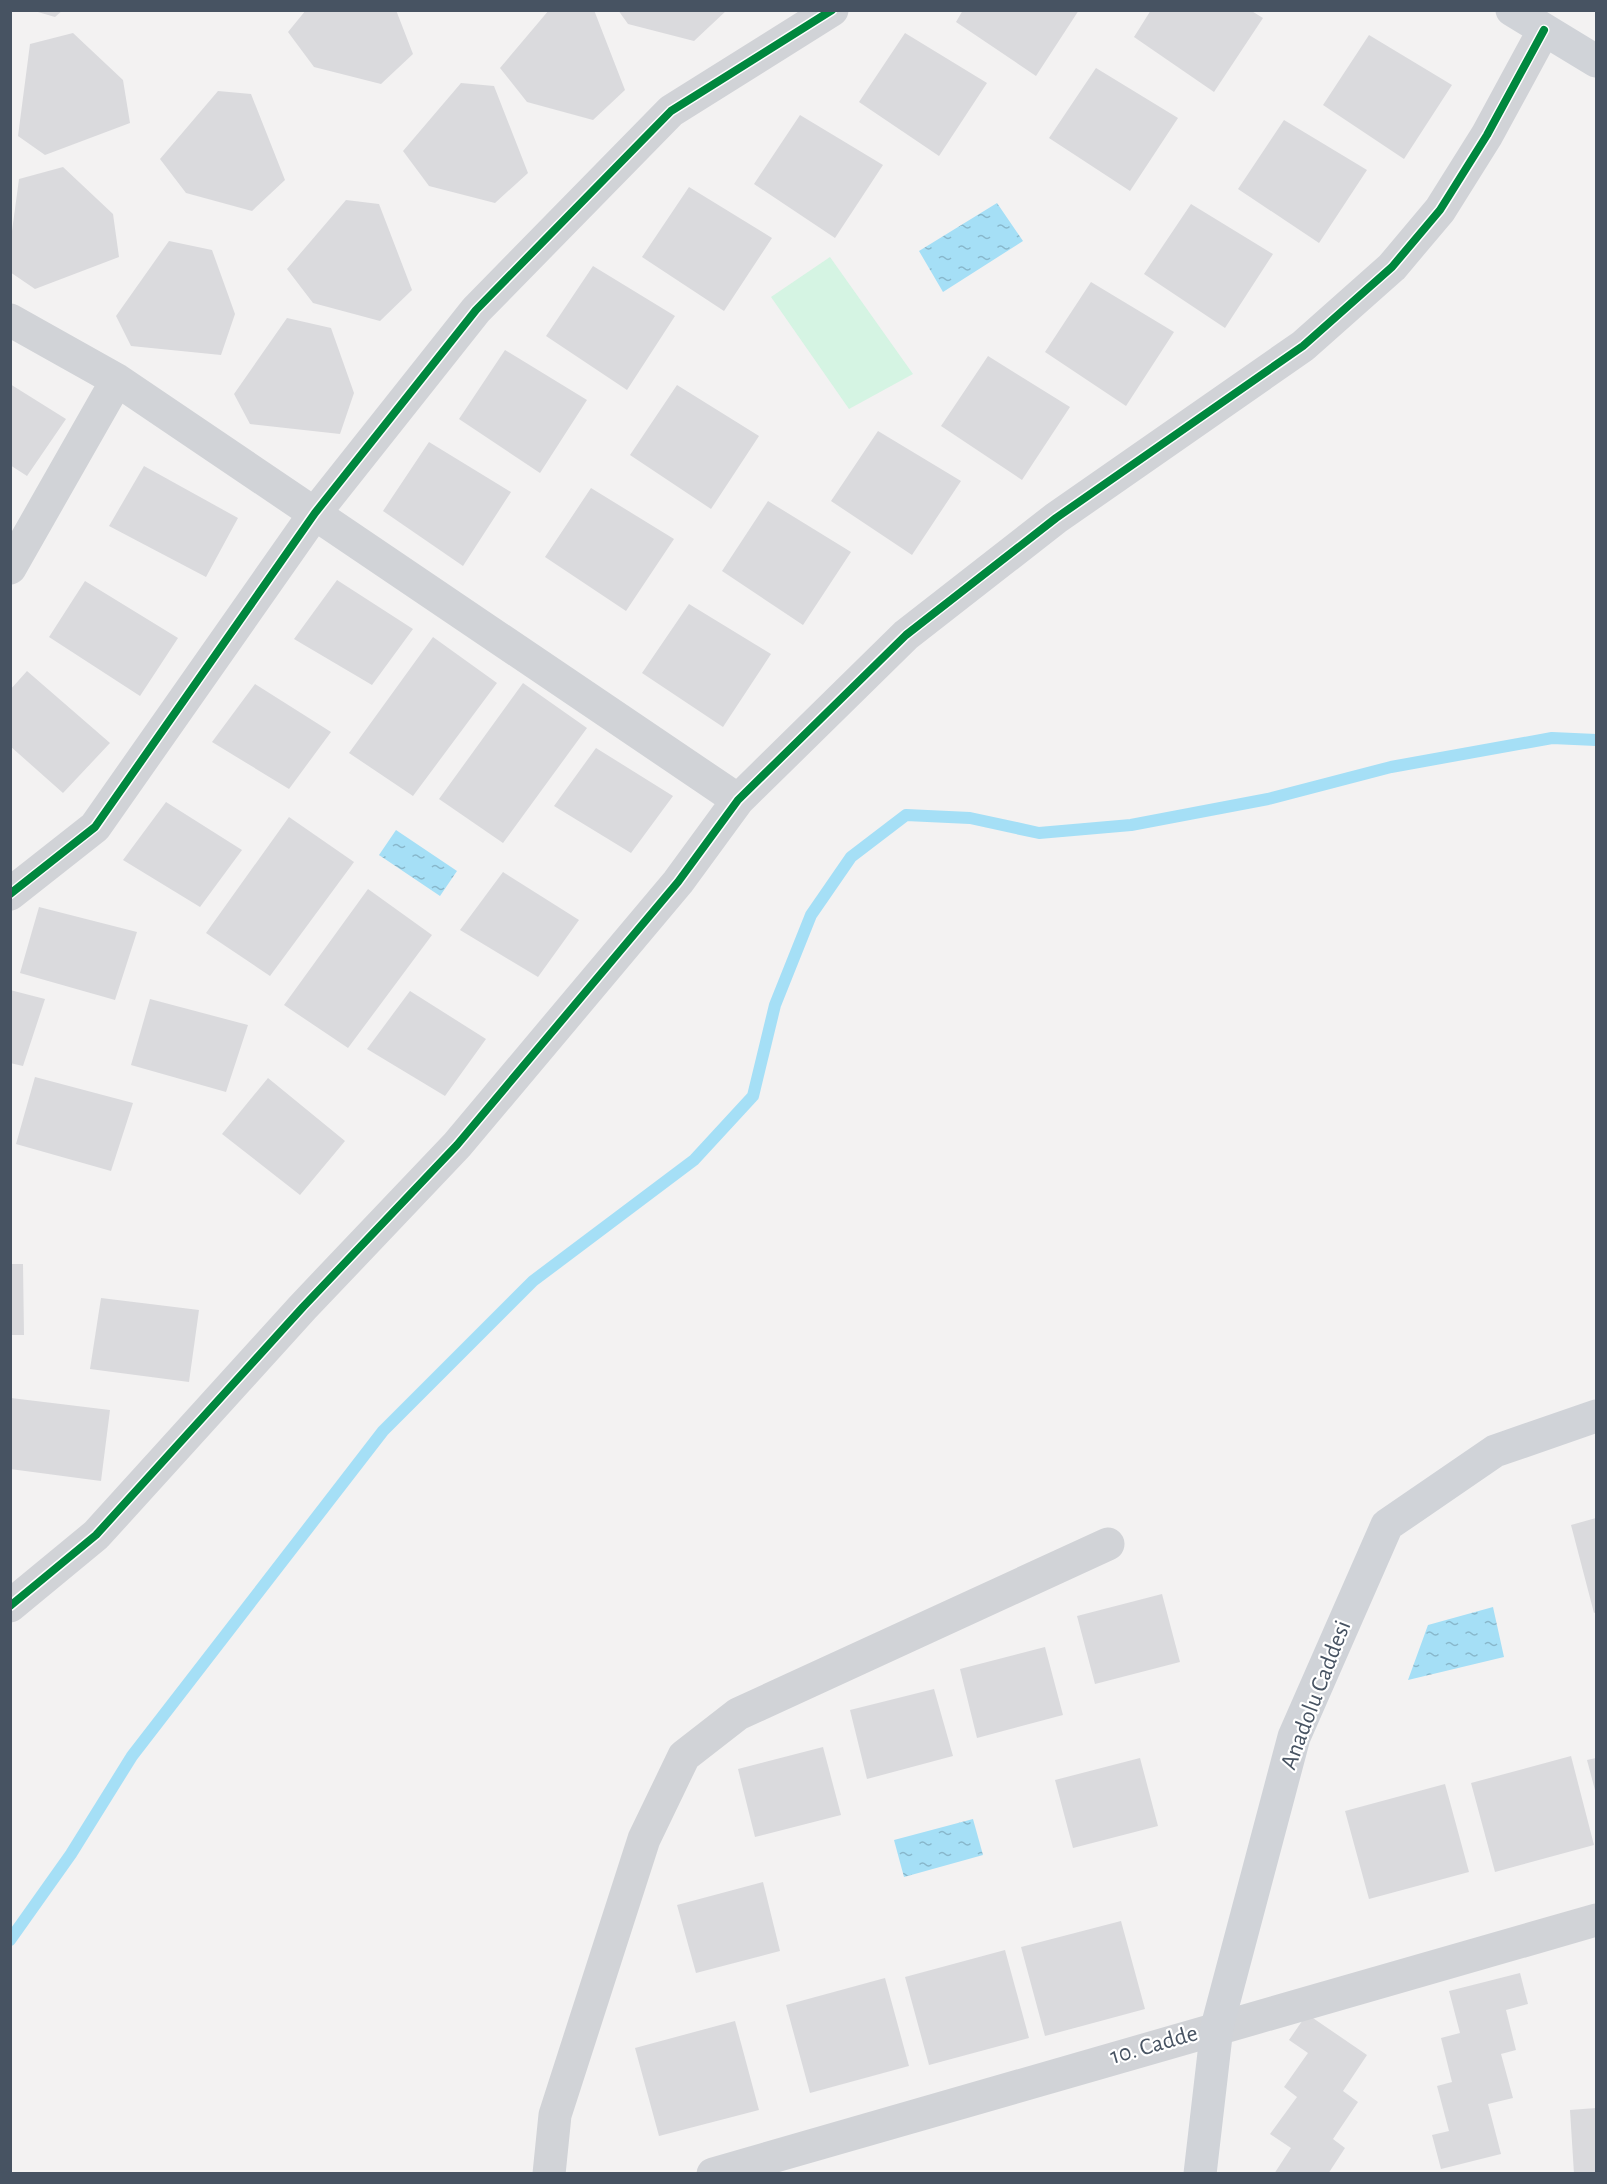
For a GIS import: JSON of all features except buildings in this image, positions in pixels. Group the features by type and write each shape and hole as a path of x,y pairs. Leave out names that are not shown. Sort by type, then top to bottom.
{"street":[{"path":"10,894 95,827 315,513 476,309 671,111 832,10"},
{"path":"1512,10 1596,61"},
{"path":"10,1606 96,1535 303,1307 457,1144 678,882 738,800 906,635 1056,518 1304,346 1392,267 1440,210 1487,135 1544,30"},
{"path":"10,320 117,380 738,800"},
{"path":"10,568 117,380"},
{"name":"Anadolu Caddesi","path":"1200,2174 1217,2027 1294,1737 1388,1525 1494,1451 1596,1416"},
{"path":"549,2174 555,2115 644,1839 684,1756 738,1714 1108,1544"},
{"name":"10. Cadde","path":"713,2174 1217,2027 1596,1920"}],"green space":[{"path":"830,257 913,374 849,409 771,297"}],"water":[{"path":"997,203 1023,241 943,292 919,251"},
{"path":"396,830 457,871 440,896 379,855"},
{"path":"1493,1607 1504,1657 1408,1680 1428,1625"},
{"path":"973,1819 983,1855 904,1877 894,1840"}],"waterway":[{"path":"10,1940 71,1854 132,1756 383,1431 533,1281 694,1160 753,1096 775,1005 811,915 851,857 906,815 970,818 1039,833 1131,825 1268,799 1391,767 1552,738 1596,740"}],"cycle path":[{"path":"10,894 95,827 315,513 476,310 671,111 832,10"},
{"path":"10,1606 96,1535 303,1307 457,1145 678,882 738,800 906,635 1056,518 1303,346 1392,267 1440,210 1487,135 1544,30"}]}
